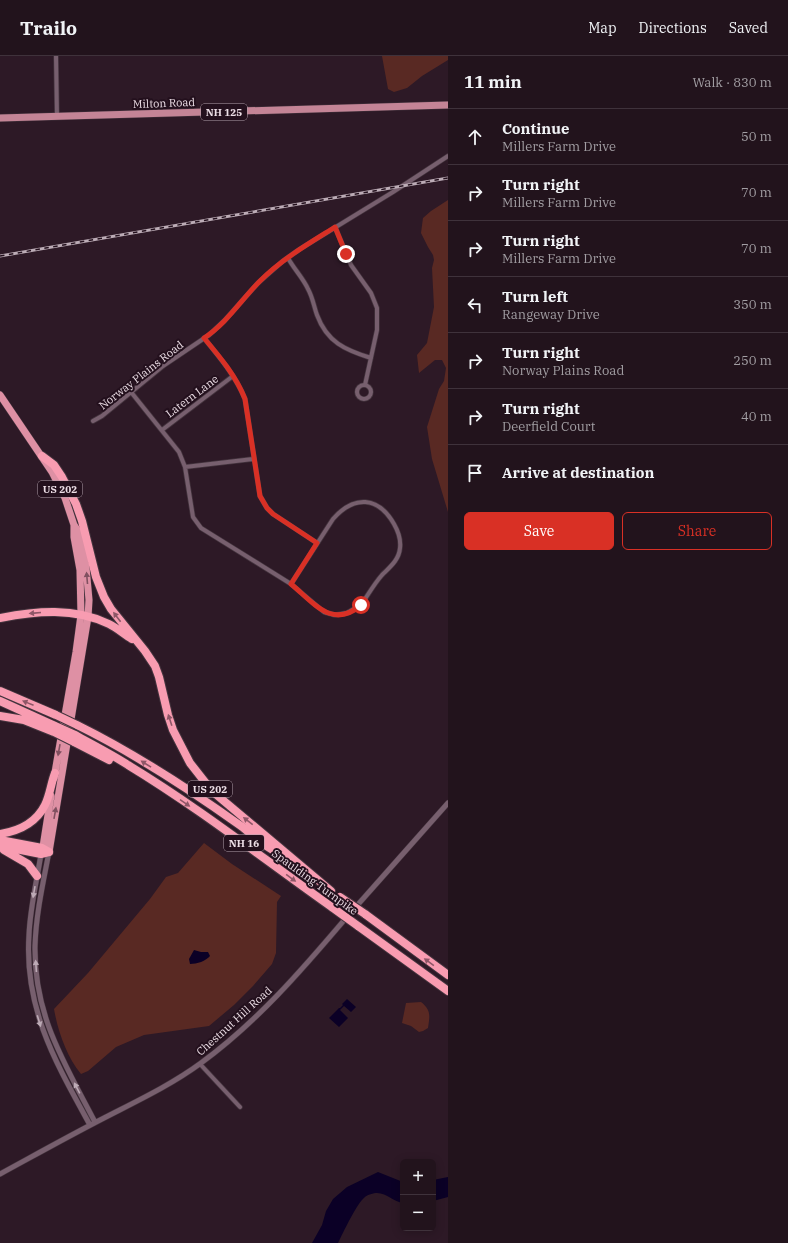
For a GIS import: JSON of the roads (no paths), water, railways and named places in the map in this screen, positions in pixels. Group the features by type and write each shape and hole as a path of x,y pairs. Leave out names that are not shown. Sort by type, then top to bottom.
{"highway":[{"name":"US 202","path":"0,395 52,472 65,498 74,525 81,536 89,600 84,616"},
{"name":"US 202","path":"42,456 54,465 76,504 82,521 96,577 104,597 142,647 154,666 159,677 168,715 182,751 196,772 212,791 331,891"},
{"path":"0,618 21,614 70,612 109,624 142,647"},
{"path":"44,851 55,772 76,652 84,616"},
{"path":"44,851 84,616"},
{"name":"Spaulding Turnpike","path":"0,691 77,725 129,753 242,827 365,914 448,976"},
{"name":"Spaulding Turnpike","path":"0,701 128,765 153,781 230,833 448,991"},
{"path":"0,716 24,720 54,729"},
{"path":"0,834 19,829 36,818 45,805 55,772"},
{"path":"0,840 44,851"},
{"path":"0,847 44,851"},
{"path":"0,847 23,859 32,868 37,876"}],"main road":[{"name":"Milton Road","path":"0,118 448,105"}],"street":[{"path":"56,56 57,117"},
{"name":"Norway Plains Road","path":"93,421 102,416 162,366 204,338 225,320 266,275 300,249 393,192 448,156"},
{"path":"335,227 351,264 368,287 376,303 378,313 378,330 364,385"},
{"path":"288,258 308,288 317,315 328,334 345,349 370,358"},
{"path":"204,338 233,376 241,388 245,399 253,459 260,496 267,508 273,514 317,543"},
{"name":"Latern Lane","path":"162,430 233,376"},
{"path":"132,392 179,452 185,467 193,517 201,528 291,584 324,612 334,615 347,614 361,605 382,575 394,564 400,548 400,538 392,520 379,507 368,502 357,502 349,505 340,511 317,543 291,584"},
{"path":"185,467 253,459"},
{"name":"Chestnut Hill Road","path":"0,1174 181,1077 200,1064 237,1034 272,1002 311,960 448,803"},
{"path":"44,851 37,876 28,936 28,957 33,998 41,1027 51,1051 90,1125"},
{"path":"44,851 36,931 35,959 39,991 46,1022 52,1039 95,1122"},
{"path":"200,1064 240,1107"}],"railway":[{"path":"0,256 448,178"}]}
